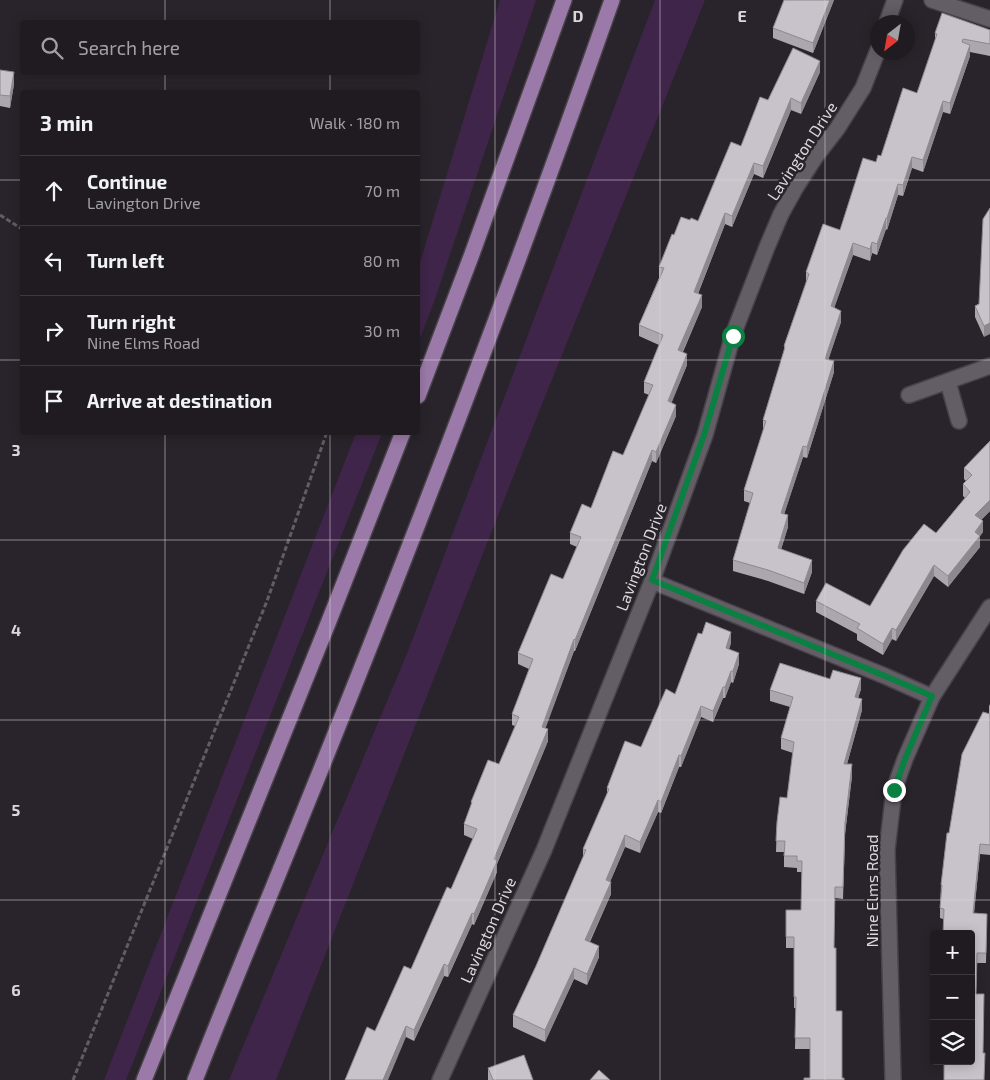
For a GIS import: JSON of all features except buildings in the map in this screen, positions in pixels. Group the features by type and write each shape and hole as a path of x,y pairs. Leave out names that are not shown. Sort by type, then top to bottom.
{"highway":[{"path":"420,391 472,254 564,0"},
{"path":"195,1080 304,812 438,471 562,144 612,0"},
{"path":"144,1080 402,435"}],"street":[{"path":"890,15 895,0"},
{"path":"932,0 990,19"},
{"name":"Lavington Drive","path":"440,1080 544,850 652,580 704,435 733,336 781,214 816,156 863,88 874,60"},
{"path":"909,395 990,366"},
{"path":"948,382 959,421"},
{"path":"652,580 932,696"},
{"name":"Nine Elms Road","path":"893,1080 887,850 894,790 932,696 990,607"}],"path":[{"path":"0,215 20,228"},
{"path":"73,1080 264,610 326,435"}],"shaded area":[{"path":"500,0 536,0 420,339 420,262"},
{"path":"655,0 705,0 528,439 276,1080 229,1080 408,651"},
{"path":"355,435 381,435 126,1080 104,1080"}],"route":[{"path":"733,336 704,435 652,580 932,696 894,790"}]}
